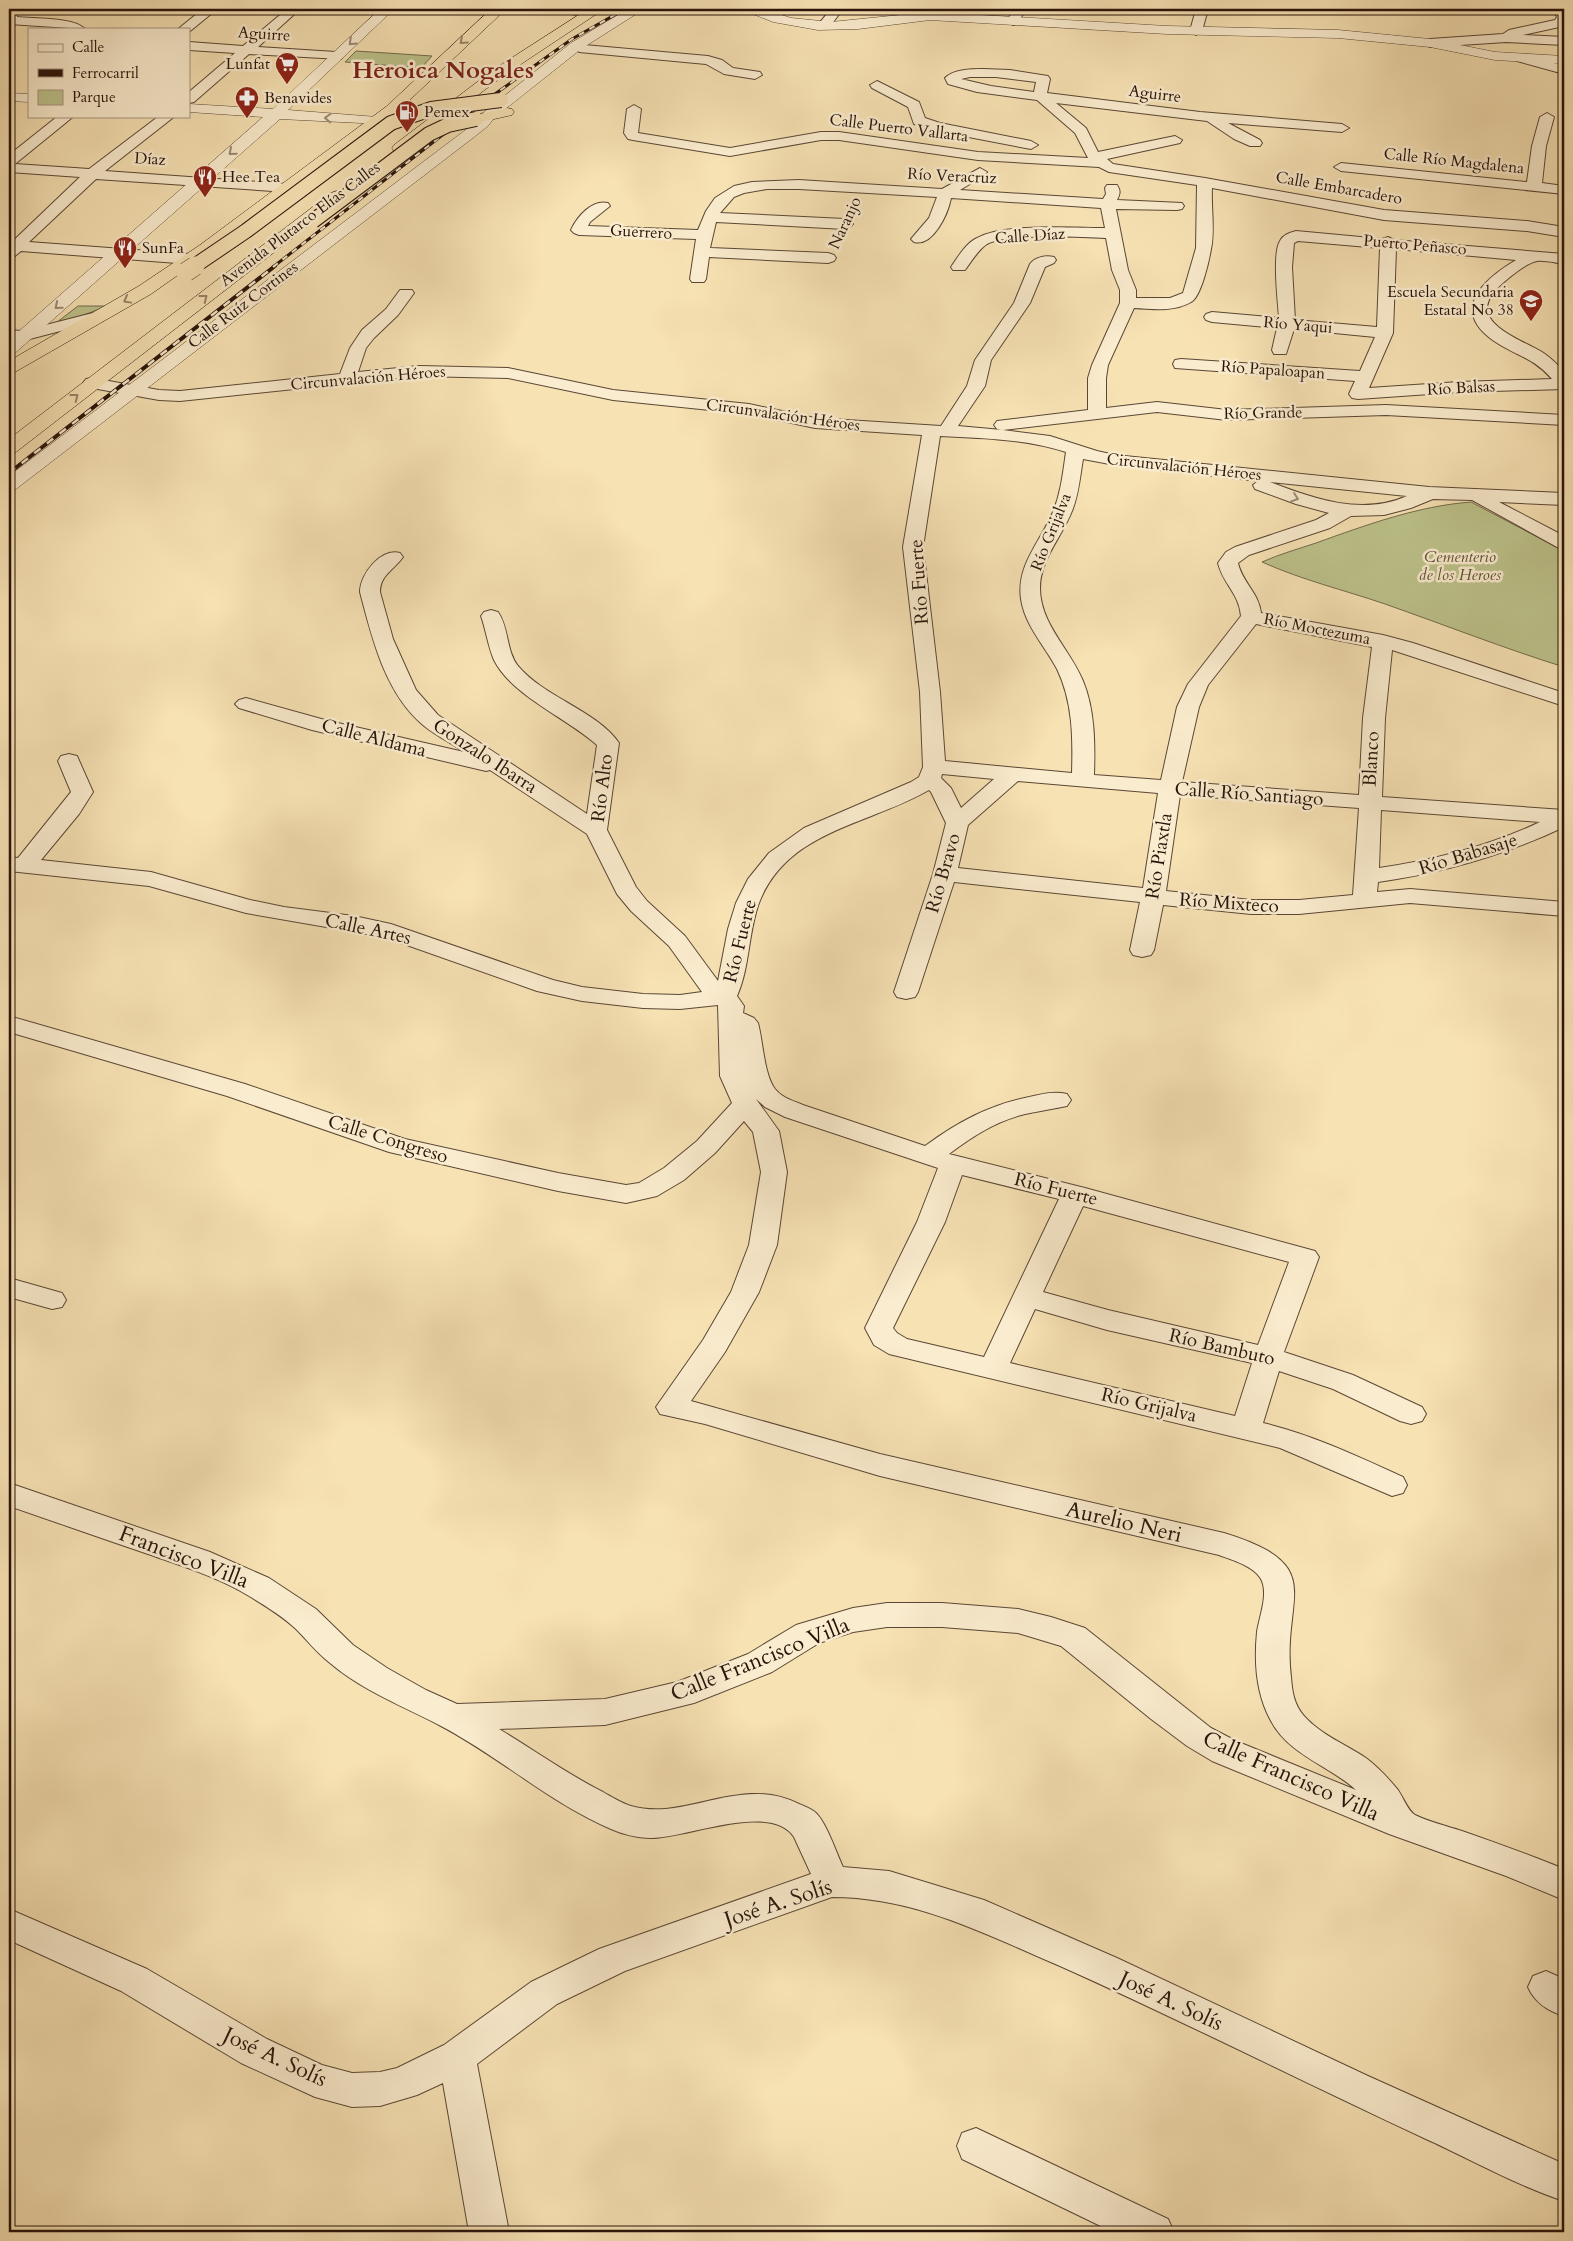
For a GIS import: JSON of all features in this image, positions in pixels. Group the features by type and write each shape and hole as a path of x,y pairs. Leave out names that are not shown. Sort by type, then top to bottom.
{"highway":[{"path":"188,266 392,109 439,63 499,9"},
{"name":"Avenida Plutarco Elías Calles","path":"9,448 401,146 436,126 452,109 498,73 597,9"},
{"path":"246,265 270,261 298,241 478,98 480,92 540,48 606,9"},
{"path":"411,92 421,104 452,109"},
{"path":"9,368 93,318 188,266 250,228 380,130 404,116 450,106 506,104"},
{"path":"392,109 423,117 436,126 477,124 506,104"},
{"path":"415,113 442,112 477,124"},
{"path":"246,265 264,257 422,140 436,126"},
{"path":"348,143 380,141 401,146"},
{"path":"9,374 30,360 47,345"},
{"path":"9,429 50,417"}],"street":[{"path":"10,9 10,20 67,25 76,28"},
{"path":"185,28 211,9"},
{"path":"190,98 294,9"},
{"path":"9,349 16,336 119,254 200,180 276,115 336,56 388,9"},
{"path":"482,9 499,9"},
{"path":"506,104 576,46 637,9"},
{"path":"506,104 643,9"},
{"path":"753,9 782,19 823,26 848,26 910,16 1016,15 1196,30 1308,32 1430,43 1478,53 1522,58 1564,60"},
{"path":"823,26 837,9"},
{"path":"1196,30 1202,9"},
{"path":"1506,38 1514,33 1560,23 1562,17 1558,9"},
{"path":"1430,43 1506,38 1564,41"},
{"name":"Aguirre","path":"190,46 336,56"},
{"path":"584,49 708,60 717,63 725,70 755,75"},
{"path":"1522,58 1564,70"},
{"name":"Aguirre","path":"962,80 1040,96 1209,117 1342,128"},
{"path":"876,86 914,105 919,121 937,127 1104,162 1140,147 1175,140"},
{"path":"1040,96 1081,130 1104,162 1113,194 1108,204 1120,270 1128,290 1128,302 1100,365 1097,378 1097,413"},
{"path":"9,97 28,98"},
{"path":"190,108 377,121"},
{"name":"Calle Puerto Vallarta","path":"634,109 631,133 633,136 719,152 738,152 830,135 876,140 961,154 1104,162"},
{"path":"1209,117 1239,136 1255,143"},
{"path":"1534,186 1539,146 1547,117"},
{"path":"9,162 64,118"},
{"path":"12,248 93,173 165,118"},
{"name":"Calle Ruíz Cortines","path":"9,485 477,124"},
{"path":"1012,158 1022,144"},
{"path":"1140,147 1168,154"},
{"name":"Calle Embarcadero","path":"1042,174 1104,162 1384,215 1526,226 1564,232"},
{"path":"929,163 997,174"},
{"name":"Calle Río Magdalena","path":"1340,167 1564,190"},
{"name":"Díaz","path":"9,168 200,180 288,188"},
{"path":"919,239 933,225 942,207 945,193 980,172"},
{"path":"1128,302 1160,303 1181,301 1190,295 1204,253 1203,207 1205,182"},
{"name":"Río Veracruz","path":"710,217 713,209 727,195 741,188 771,186 858,199 945,193 1108,204 1177,206"},
{"name":"Naranjo","path":"816,276 837,241 858,199"},
{"name":"Guerrero","path":"603,206 583,220 579,230 704,235"},
{"path":"1285,212 1345,216 1384,215"},
{"path":"698,279 704,235 710,217 837,241"},
{"name":"Calle Díaz","path":"958,267 981,241 988,238 1025,234 1114,232"},
{"name":"Puerto Peñasco","path":"1287,324 1288,303 1284,267 1286,243 1289,239 1296,236 1388,242 1564,259"},
{"path":"703,252 837,241"},
{"path":"1348,410 1358,394 1364,376 1385,333 1388,242"},
{"path":"12,248 119,254 188,266"},
{"path":"1534,256 1510,271 1490,287 1478,303 1478,310 1493,332 1540,358 1564,383"},
{"path":"947,431 976,386 983,360 1022,303 1038,264 1048,260"},
{"path":"348,377 358,348 368,334 392,312 406,293"},
{"name":"Río Yaqui","path":"1212,316 1385,333"},
{"path":"16,336 93,318"},
{"path":"1280,350 1287,324"},
{"name":"Río Papaloapan","path":"1181,364 1364,376"},
{"name":"Circunvalación Héroes","path":"92,384 180,396 418,370 508,373 613,395 749,409 815,423 1031,438 1115,460 1429,493 1564,499"},
{"name":"Río Balsas","path":"1358,394 1459,387 1564,383"},
{"name":"Río Grande","path":"947,431 1157,407 1228,415 1289,414 1348,410 1418,411 1564,420"},
{"name":"Río Fuerte","path":"947,431 914,547 930,692 932,773 906,794 810,833 787,848 757,880 741,924 727,1007 745,1023 751,1041 756,1078 763,1090 771,1100 794,1111 941,1160 1075,1194 1305,1257 1268,1357"},
{"name":"Río Grijalva","path":"1076,450 1063,511 1044,544 1030,586 1035,617 1040,628 1067,669 1075,688 1084,739 1083,781"},
{"path":"1234,472 1253,482 1302,500 1346,511 1370,511 1391,508 1429,493"},
{"path":"1472,495 1564,543"},
{"path":"1251,617 1251,605 1244,590 1228,570 1228,563 1233,556 1242,551 1323,524 1346,511"},
{"name":"Gonzalo Ibarra","path":"393,557 378,571 370,584 370,592 383,639 406,692 430,720 596,830"},
{"name":"Río Alto","path":"491,616 504,661 516,675 596,730 608,743 596,830 624,889 638,906 677,940 707,984 727,1007"},
{"name":"Río Moctezuma","path":"1251,617 1383,642 1428,653 1564,700"},
{"name":"Río Piaxtla","path":"1142,950 1153,896 1170,788 1188,707 1198,684 1251,617"},
{"name":"Blanco","path":"1364,900 1367,876 1374,718 1383,642"},
{"name":"Calle Aldama","path":"246,704 320,725 503,768"},
{"path":"16,865 71,809 82,792 69,761"},
{"path":"932,773 957,823"},
{"name":"Calle Río Santiago","path":"932,773 1012,774 1564,818"},
{"name":"Río Bravo","path":"906,992 944,874 957,823 1012,774"},
{"name":"Río Babasaje","path":"1367,876 1415,870 1479,853 1535,833 1564,818"},
{"name":"Calle Artes","path":"16,865 151,879 265,910 391,930 546,986 582,994 643,1001 680,1002 727,1007"},
{"name":"Río Mixteco","path":"944,874 1275,908 1410,896 1564,910"},
{"path":"727,1007 733,1076 745,1104"},
{"name":"Calle Congreso","path":"9,1024 236,1090 398,1146 558,1182 626,1194 647,1190 674,1174 706,1146 745,1104"},
{"path":"941,1160 984,1121 1035,1103 1058,1100"},
{"name":"Aurelio Neri","path":"745,1104 766,1131 774,1172 763,1245 745,1292 715,1345 670,1407 706,1414 880,1465 1224,1545 1253,1555 1268,1566 1277,1577 1280,1589 1273,1638 1275,1680 1280,1703 1289,1722 1307,1739 1354,1769 1371,1783 1387,1799 1401,1824"},
{"name":"Río Grijalva","path":"941,1160 931,1222 879,1328 881,1336 888,1342 899,1347 1247,1428 1286,1439 1321,1452 1392,1485"},
{"path":"993,1369 1075,1194"},
{"path":"9,1287 52,1300"},
{"name":"Río Bambuto","path":"1026,1298 1107,1320 1268,1357 1343,1382 1411,1414"},
{"path":"1247,1428 1268,1357"},
{"name":"Francisco Villa","path":"9,1494 199,1560 258,1586 305,1618 341,1654 375,1677 406,1695 454,1717 575,1794 623,1820 650,1824 681,1820 731,1809 753,1807 781,1811 803,1822 832,1882"},
{"name":"Calle Francisco Villa","path":"454,1717 605,1712 682,1694 760,1663 808,1634 853,1620 887,1615 942,1615 1018,1621 1051,1629 1073,1637 1104,1660 1163,1710 1200,1737 1224,1751 1401,1824 1520,1866 1564,1885"},
{"name":"José A. Solís","path":"9,1924 134,1980 254,2052 315,2080 352,2090 380,2089 404,2082 457,2056 544,1993 612,1960 785,1897 832,1882 861,1882 889,1886 971,1911 1104,1969 1355,2088 1564,2183"},
{"path":"457,2056 489,2232"},
{"path":"976,2146 1154,2232"}],"green space":[{"path":"356,51 432,56 421,68 345,62"},
{"path":"78,306 107,306 48,329"},
{"name":"Cementerio de los Heroes","path":"1471,502 1564,551 1564,667 1262,562 1392,517 1451,504"}],"railway":[{"path":"273,267 495,94 572,39 625,9"},
{"path":"9,473 275,266"}],"place":[{"name":"Lunfat","path":"287,85"},
{"name":"Benavides","path":"247,119"},
{"name":"Pemex","path":"407,133"},
{"name":"Hee Tea","path":"205,198"},
{"name":"SunFa","path":"125,269"},
{"name":"Escuela Secundaria Estatal No 38","path":"1531,322"}],"district":[{"name":"Heroica Nogales","path":"443,70"}]}
